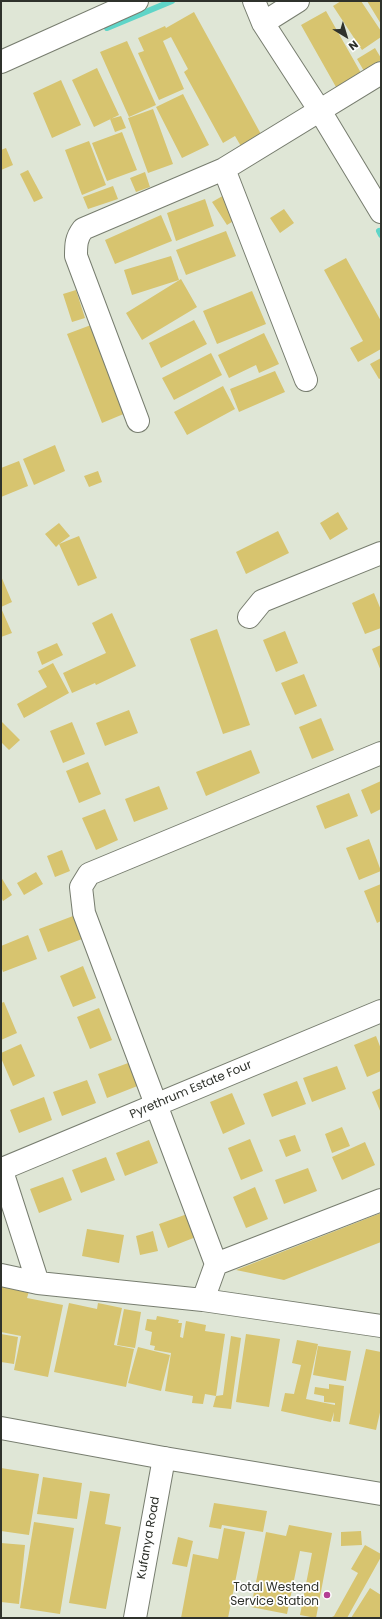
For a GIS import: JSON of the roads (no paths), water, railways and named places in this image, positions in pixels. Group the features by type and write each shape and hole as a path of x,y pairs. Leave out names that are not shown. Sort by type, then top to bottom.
{"street":[{"path":"1,62 137,1"},
{"path":"254,1 263,23 320,111 381,212"},
{"path":"263,23 298,1"},
{"path":"138,421 76,256 78,235 83,229 224,169 381,73"},
{"path":"224,169 306,380"},
{"path":"249,617 262,601 381,553"},
{"path":"203,1300 216,1264 84,913 81,887 89,874 381,753"},
{"name":"Pyrethrum Estate Four","path":"1,1168 381,1011"},
{"path":"1,1168 38,1283"},
{"path":"216,1264 381,1200"},
{"path":"1,1275 38,1283 203,1300 381,1326"},
{"path":"1,1428 164,1458 381,1494"},
{"name":"Kufanya Road","path":"135,1618 164,1458"}],"waterway":[{"path":"107,28 172,1"},
{"path":"379,231 381,235"}],"place":[{"name":"Total Westend Service Station","path":"327,1595"}]}
